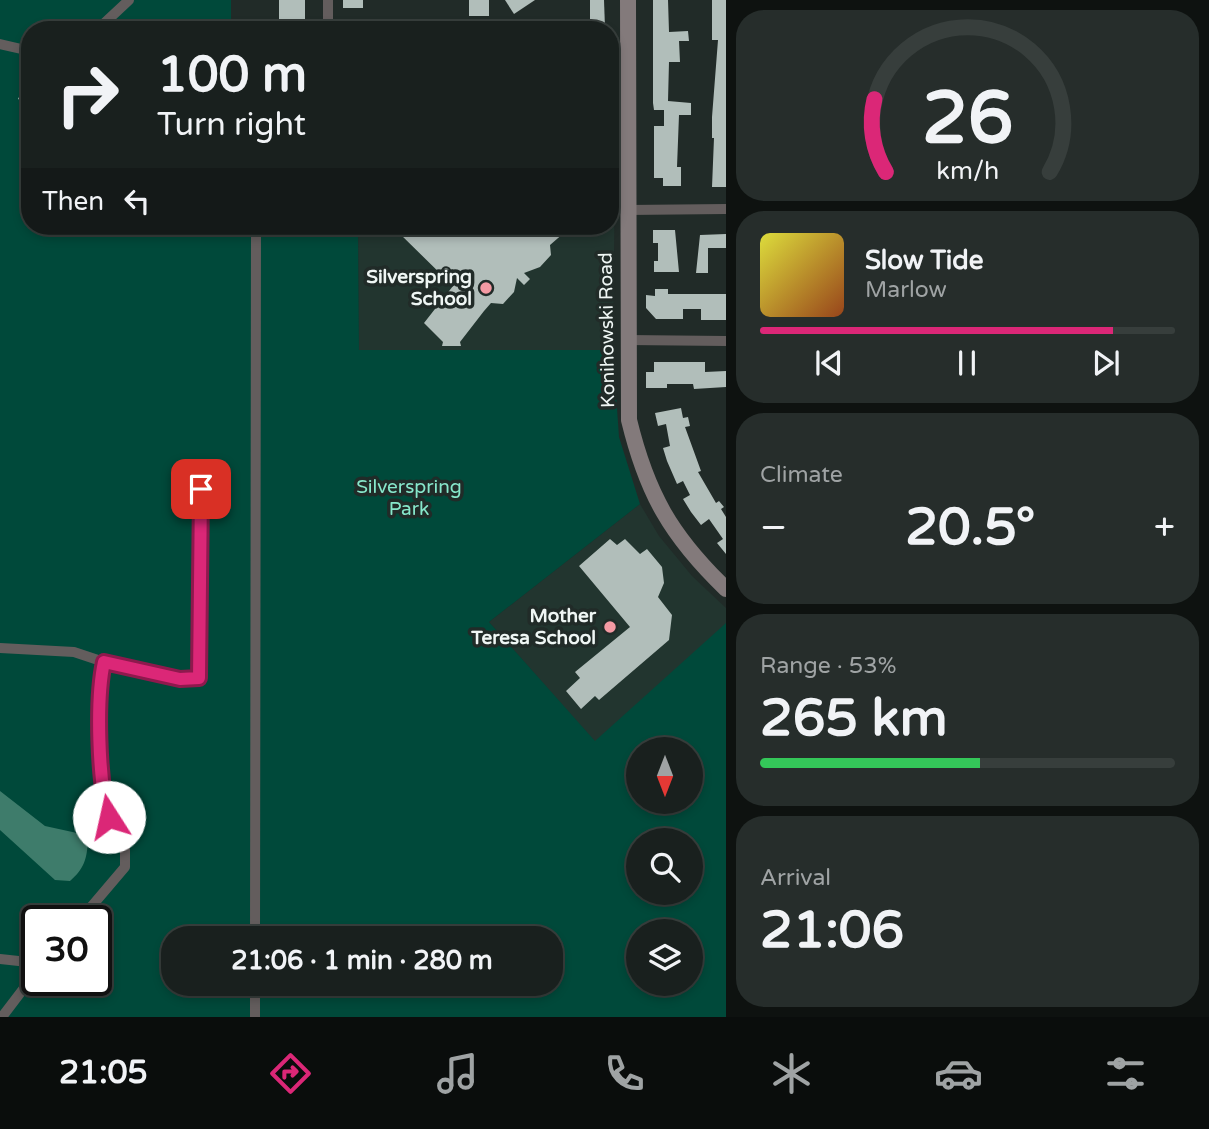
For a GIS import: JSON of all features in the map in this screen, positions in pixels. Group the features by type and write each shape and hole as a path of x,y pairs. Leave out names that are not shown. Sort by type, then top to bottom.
{"street":[{"path":"107,21 129,0"},
{"path":"328,0 328,21"},
{"name":"Konihowski Road","path":"628,0 629,420 652,493 679,537 702,566 726,589"},
{"path":"0,44 21,49"},
{"path":"619,94 628,94"},
{"path":"627,210 726,209"},
{"path":"256,235 256,926"},
{"path":"627,340 726,341"},
{"path":"0,648 74,652 104,662 180,679 199,678 201,489"},
{"path":"93,905 125,867 125,850 103,798 101,702 104,662"},
{"path":"0,959 21,961"},
{"path":"2,1017 21,992"},
{"path":"255,996 255,1017"}],"shaded area":[{"name":"Silverspring School","path":"358,235 614,235 613,350 359,350"},
{"name":"Mother Teresa School","path":"640,504 659,536 692,576 726,608 726,633 595,742 489,622"},
{"path":"0,791 45,826 77,833 88,840 84,863 70,881 55,880 0,830"}],"green space":[{"name":"Silverspring Park","path":"0,0 231,0 231,21 21,21 21,235 358,235 359,350 613,350 619,437 640,504 489,622 595,741 726,623 726,1017 0,1017"}],"building":[{"path":"279,0 305,0 305,21 279,21"},
{"path":"343,0 363,0 363,8 343,8"},
{"path":"469,0 489,0 489,16 469,16"},
{"path":"505,0 535,0 514,14"},
{"path":"590,0 604,0 605,21 590,21"},
{"path":"653,0 668,0 669,32 688,31 689,41 679,41 680,62 669,62 668,101 691,103 691,115 679,115 677,167 681,167 681,186 663,186 663,178 654,178 654,126 664,126 664,110 654,110 653,103"},
{"path":"712,0 726,0 726,187 712,187 712,117 718,40 712,40"},
{"path":"653,230 675,230 679,272 654,272 654,261 658,261 658,243 653,243"},
{"path":"726,234 726,248 708,248 708,273 696,273 700,235"},
{"path":"401,235 562,235 550,245 551,255 540,267 524,273 530,279 524,285 517,278 514,292 503,304 491,303 460,342 461,346 442,346 443,342 424,323 453,286"},
{"path":"655,289 668,289 668,294 726,294 726,320 701,320 701,309 683,309 683,319 656,319 646,308 646,295 655,296"},
{"path":"654,362 705,362 705,372 726,371 726,387 694,389 693,384 667,384 667,388 646,388 646,372 654,372"},
{"path":"681,408 683,418 688,417 690,426 685,427 701,471 698,472 716,503 719,501 724,507 721,509 726,517 726,554 717,543 723,539 709,519 701,525 691,512 683,499 690,495 683,481 677,484 667,461 663,448 670,446 666,424 658,426 655,413"},
{"path":"610,539 617,545 625,539 640,554 647,549 662,567 664,583 658,597 672,615 669,640 599,700 595,696 581,709 566,691 580,678 575,672 630,627 579,566"}],"place":[{"name":"Silverspring School","path":"486,288"},
{"name":"Mother Teresa School","path":"610,627"}],"route":[{"path":"109,817 103,798 101,676 104,662 180,679 199,678 201,489"}]}
